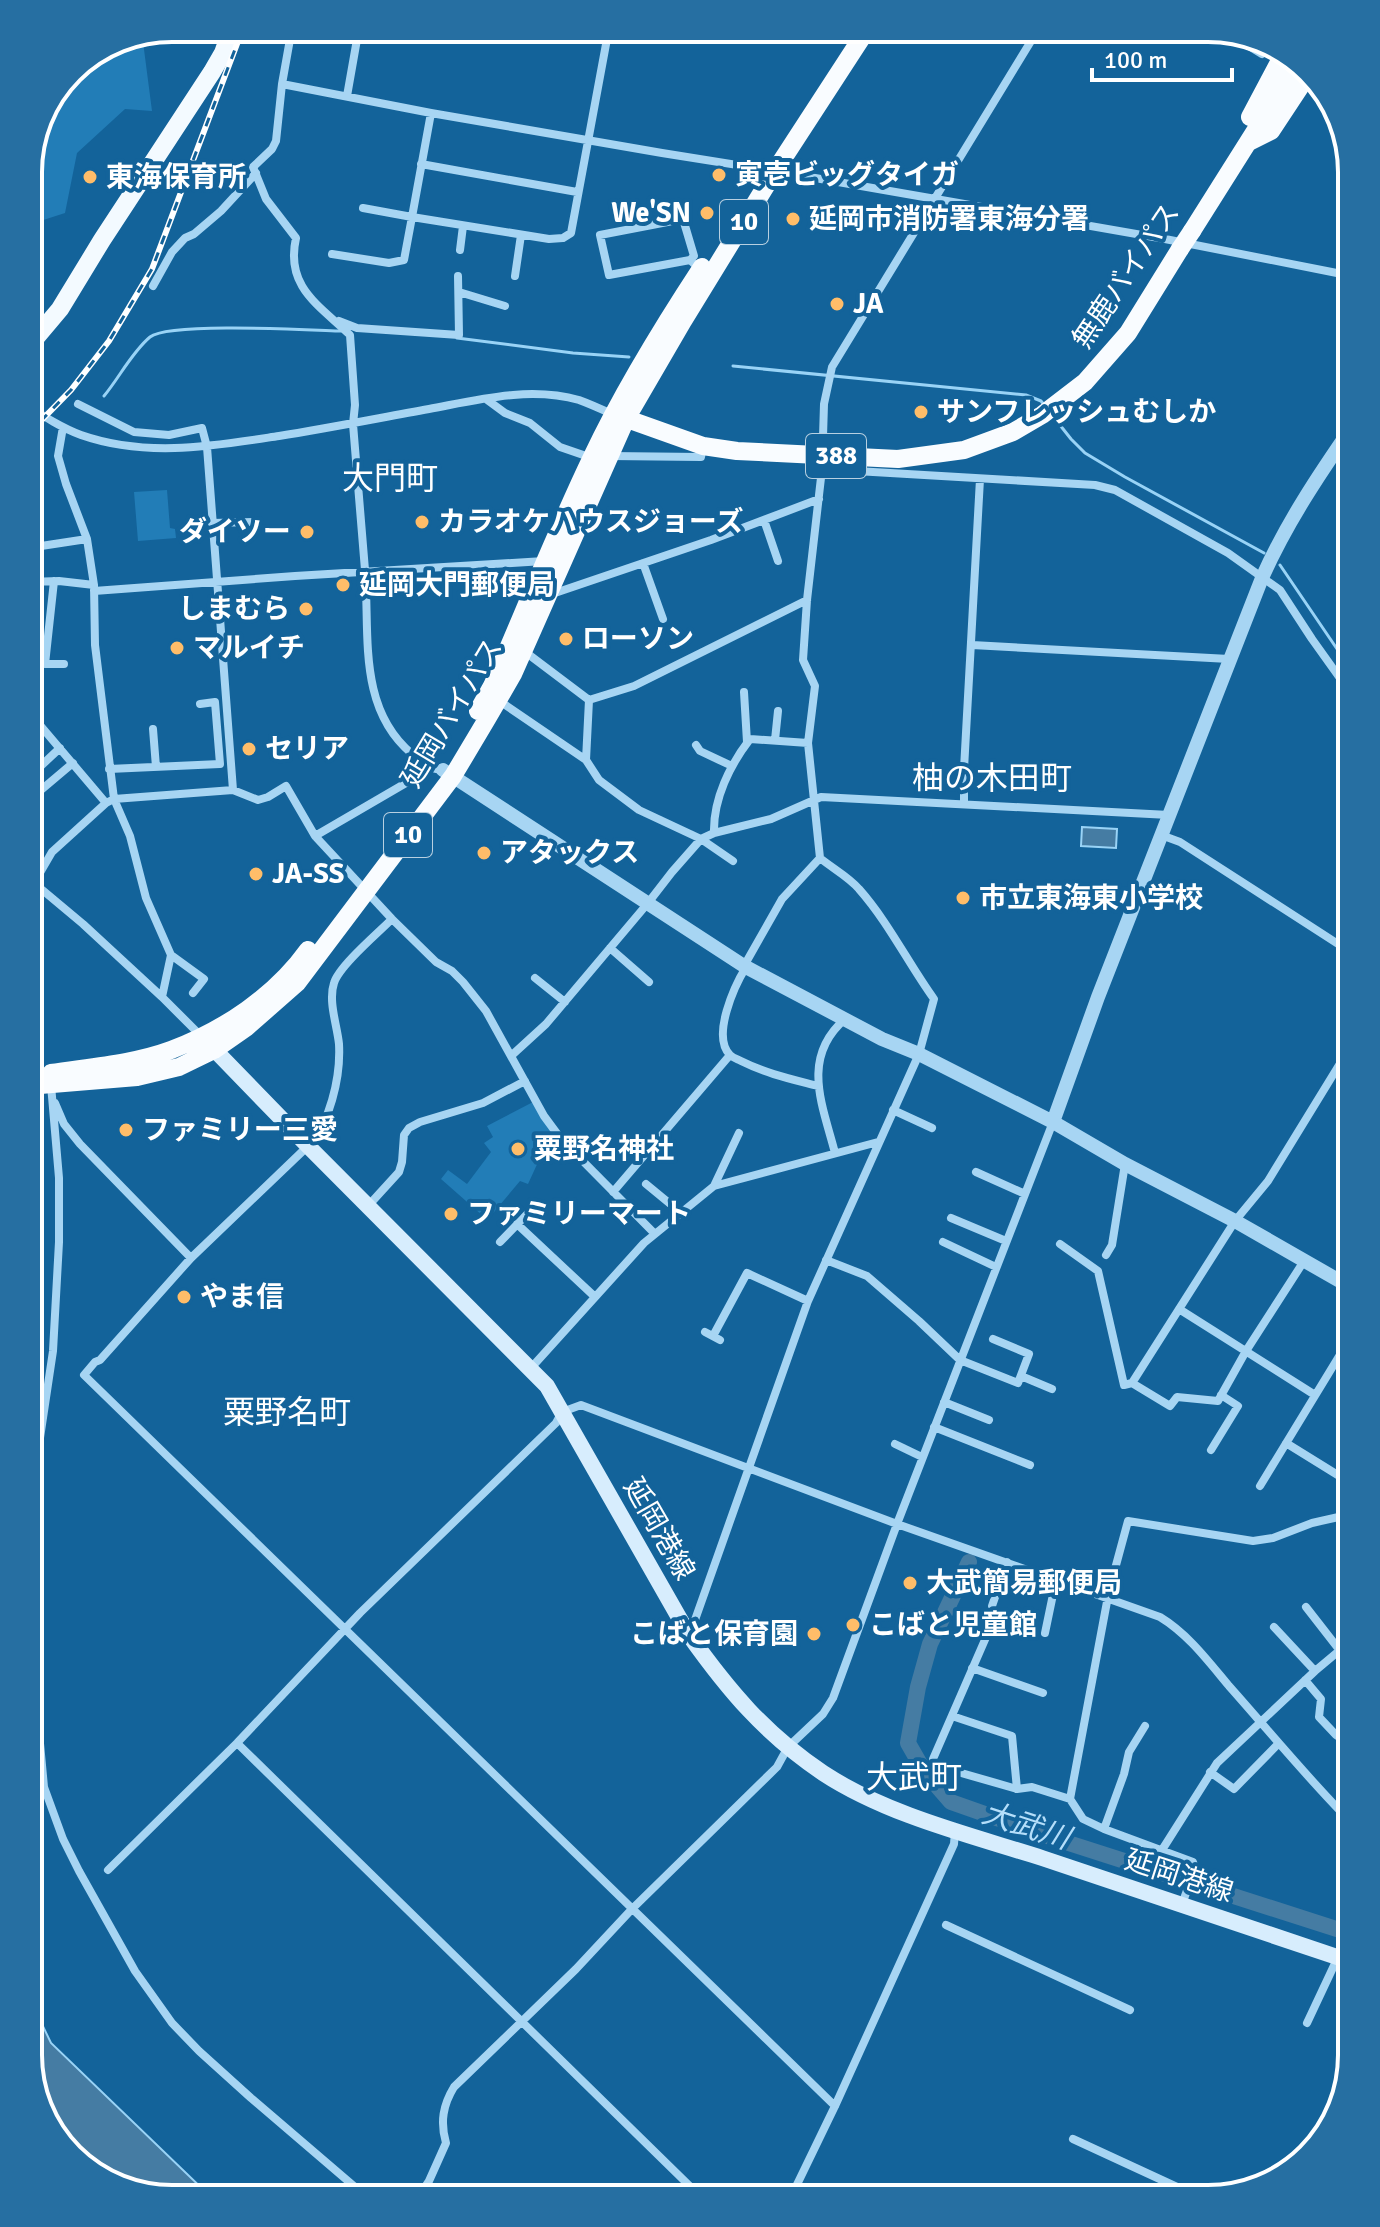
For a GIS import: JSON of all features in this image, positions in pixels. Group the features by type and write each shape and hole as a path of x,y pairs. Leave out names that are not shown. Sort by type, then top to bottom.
{"highway":[{"name":"延岡バイパス","path":"620,416 771,170 845,42"},
{"name":"延岡バイパス","path":"442,772 492,686 547,560 695,265 771,170 858,42"},
{"name":"388","path":"1246,144 1249,120 1279,63"},
{"name":"無鹿バイパス","path":"620,416 703,446 822,462 898,459 964,450 1013,432 1059,404 1085,382 1128,333 1292,73"},
{"name":"388","path":"1246,144 1271,131 1303,83"},
{"name":"延岡バイパス","path":"42,1083 208,1043 276,985 303,957 362,886 442,772 498,700 549,595 600,457"}],"main road":[{"path":"42,330 60,309 212,72 227,42"},
{"name":"延岡港線","path":"208,1043 547,1386 689,1635 747,1710 788,1747 824,1774 891,1808 1338,1958"}],"street":[{"path":"290,42 276,141 253,167 266,199 296,238 293,267 297,278 305,291 350,335 369,677 385,723 402,745 745,966 882,1039 919,1054 1053,1122 1338,1280"},
{"path":"347,96 357,42"},
{"path":"363,208 549,239 563,238 571,233 606,42"},
{"path":"689,1635 808,1301 919,1054 934,999 912,968 900,944 858,887 820,858 808,743 815,686 803,660 828,382 831,370 1030,42"},
{"path":"282,84 431,113 1165,239 1338,273"},
{"path":"332,254 389,263 404,260 431,113"},
{"path":"421,164 577,192"},
{"path":"153,286 172,252 221,211 256,173"},
{"path":"683,219 695,265 609,275 600,235 683,219"},
{"path":"460,250 463,226"},
{"path":"515,276 521,235"},
{"path":"337,322 357,328 459,335 458,276"},
{"path":"459,292 505,306"},
{"path":"42,414 63,427 111,443 150,449 207,447 516,394 577,400 620,416"},
{"path":"486,399 505,413 530,423 560,447 600,457 701,457 703,446"},
{"path":"78,404 134,432 169,435 202,428 207,447 233,790"},
{"path":"63,427 58,456 87,539 94,588 95,645 110,801"},
{"path":"426,2185 446,2143 442,2129 445,2102 454,2087 587,1959 632,1909 777,1767 788,1747 823,1714 833,1698 922,1457 1229,659 1277,545 1338,448"},
{"path":"822,462 980,479 1095,485 1115,490 1228,553 1280,590 1338,675"},
{"path":"964,804 980,479"},
{"path":"549,595 819,499"},
{"path":"764,520 778,561"},
{"path":"212,523 254,522"},
{"path":"42,546 87,539"},
{"path":"42,581 94,588 547,560"},
{"path":"643,563 663,619"},
{"path":"54,581 45,664 64,664"},
{"path":"589,700 634,686 807,600"},
{"path":"972,645 1229,659"},
{"path":"524,650 589,700"},
{"path":"744,692 747,742"},
{"path":"498,700 586,760 599,780 639,810 701,839 733,861"},
{"path":"586,760 589,700"},
{"path":"109,769 220,764 215,702 200,704"},
{"path":"775,740 778,711"},
{"path":"153,729 156,767"},
{"path":"42,730 110,801 130,836 146,898 171,955 204,979 193,993"},
{"path":"714,833 713,818 732,766 750,739 808,743"},
{"path":"696,745 700,751 732,766"},
{"path":"42,765 60,748"},
{"path":"42,789 73,763"},
{"path":"315,836 442,772"},
{"path":"42,869 52,852 110,801 233,790 258,800 286,786 315,836 392,919 436,962 463,982 486,1011 544,1116 561,1139 654,1233"},
{"path":"511,1056 546,1024 701,839 714,833 771,819 821,797 1169,815"},
{"path":"1161,835 1180,842 1338,944"},
{"path":"818,1086 776,1076 730,1055 724,1026 732,993 782,899 820,858"},
{"path":"42,890 83,924 208,1043"},
{"path":"392,919 335,980 333,1001 339,1065 337,1084 319,1134 309,1148 191,1258 84,1375 835,2106"},
{"path":"610,948 649,982"},
{"path":"162,997 171,955"},
{"path":"535,978 565,1002"},
{"path":"835,1153 817,1075 820,1055 830,1036 845,1019"},
{"path":"613,1192 730,1055"},
{"path":"1060,1244 1098,1271 1124,1385 1132,1383 1235,1221 1268,1181 1338,1067"},
{"path":"368,1206 399,1172 404,1135 409,1128 483,1103 525,1081"},
{"path":"42,1085 64,1124 80,1144 191,1258"},
{"path":"42,1088 59,1178 59,1242 53,1351 42,1424"},
{"path":"893,1110 932,1128"},
{"path":"714,1186 739,1133"},
{"path":"531,1368 654,1233 714,1186 878,1142"},
{"path":"1106,1255 1112,1245 1125,1164"},
{"path":"976,1172 1025,1194"},
{"path":"646,1184 680,1212"},
{"path":"500,1242 535,1206"},
{"path":"951,1218 1006,1241"},
{"path":"517,1224 594,1296"},
{"path":"943,1242 996,1267"},
{"path":"826,1260 867,1276 960,1360 1018,1383 1029,1354 993,1339"},
{"path":"1132,1383 1170,1406 1177,1397 1218,1401 1304,1261"},
{"path":"713,1336 747,1273 808,1301"},
{"path":"1179,1309 1315,1395"},
{"path":"1260,1486 1338,1358"},
{"path":"1021,1376 1052,1389"},
{"path":"1211,1450 1238,1406 1221,1395"},
{"path":"944,1402 989,1420"},
{"path":"108,1870 237,1743 344,1630 556,1423 562,1412 581,1405 897,1524 1160,1617 1177,1628 1338,1809"},
{"path":"934,1427 1030,1465"},
{"path":"1286,1443 1338,1475"},
{"path":"895,1444 922,1457"},
{"path":"1070,1799 1108,1599 1128,1521 1253,1541 1273,1538 1338,1517"},
{"path":"1007,1562 992,1606 994,1619 933,1759 937,1766 1017,1789 1032,1787 1070,1799 1083,1819 1193,1862 1195,1869 1182,1904"},
{"path":"1045,1633 1056,1580"},
{"path":"1306,1607 1338,1647"},
{"path":"1274,1627 1315,1671"},
{"path":"1162,1850 1217,1763 1338,1651"},
{"path":"972,1668 1043,1693"},
{"path":"1305,1680 1321,1699 1319,1717 1338,1736"},
{"path":"952,1716 1012,1736 1017,1789"},
{"path":"1104,1829 1129,1752 1145,1726"},
{"path":"237,1743 689,2185"},
{"path":"1210,1772 1234,1789 1279,1743"},
{"path":"42,1765 44,1787 63,1839 79,1871 135,1971 172,2023 251,2098 353,2185"},
{"path":"797,2185 954,1844 956,1830"},
{"path":"946,1925 1130,2010"},
{"path":"1307,2023 1338,1972"},
{"path":"1073,2139 1173,2185"}],"shaded area":[{"path":"143,45 152,111 125,109 77,153 65,213 42,220 42,163 52,122 80,80 100,64"},
{"path":"167,490 170,528 175,529 176,538 138,541 134,492"},
{"path":"1082,827 1117,829 1116,848 1081,846"},
{"path":"533,1102 556,1136 545,1147 528,1184 520,1181 483,1225 479,1222 483,1216 441,1179 448,1170 467,1184 491,1152 484,1143 493,1137 487,1126"},
{"path":"42,2024 51,2043 198,2185 146,2183 114,2172 86,2153 64,2127 49,2097 44,2081"}],"waterway":[{"path":"104,396 143,343 162,332 241,328 341,331"},
{"path":"457,338 629,357"},
{"path":"733,366 1026,395 1045,406"},
{"path":"1052,415 1085,453 1264,553"},
{"path":"1280,565 1338,650"},
{"name":"大武川","path":"969,1562 930,1644 908,1743 924,1771 951,1802 1338,1930"}],"railway":[{"path":"42,420 71,390 109,341 152,269 238,42"}],"place":[{"name":"寅壱ビッグタイガ","path":"719,175"},
{"name":"東海保育所","path":"90,177"},
{"name":"We'SN","path":"707,213"},
{"name":"延岡市消防署東海分署","path":"793,219"},
{"name":"JA","path":"837,304"},
{"name":"サンフレッシュむしか","path":"921,412"},
{"name":"カラオケハウスジョーズ","path":"422,522"},
{"name":"ダイソー","path":"307,532"},
{"name":"延岡大門郵便局","path":"343,585"},
{"name":"しまむら","path":"306,609"},
{"name":"ローソン","path":"566,639"},
{"name":"マルイチ","path":"177,648"},
{"name":"セリア","path":"249,749"},
{"name":"アタックス","path":"484,853"},
{"name":"JA-SS","path":"256,874"},
{"name":"市立東海東小学校","path":"963,898"},
{"name":"ファミリー三愛","path":"126,1130"},
{"name":"粟野名神社","path":"518,1149"},
{"name":"ファミリーマート","path":"451,1214"},
{"name":"やま信","path":"184,1297"},
{"name":"大武簡易郵便局","path":"910,1583"},
{"name":"こばと児童館","path":"853,1625"},
{"name":"こばと保育園","path":"814,1634"}],"district":[{"name":"大門町","path":"390,478"},
{"name":"柚の木田町","path":"992,778"},
{"name":"粟野名町","path":"287,1412"},
{"name":"大武町","path":"914,1777"}]}
